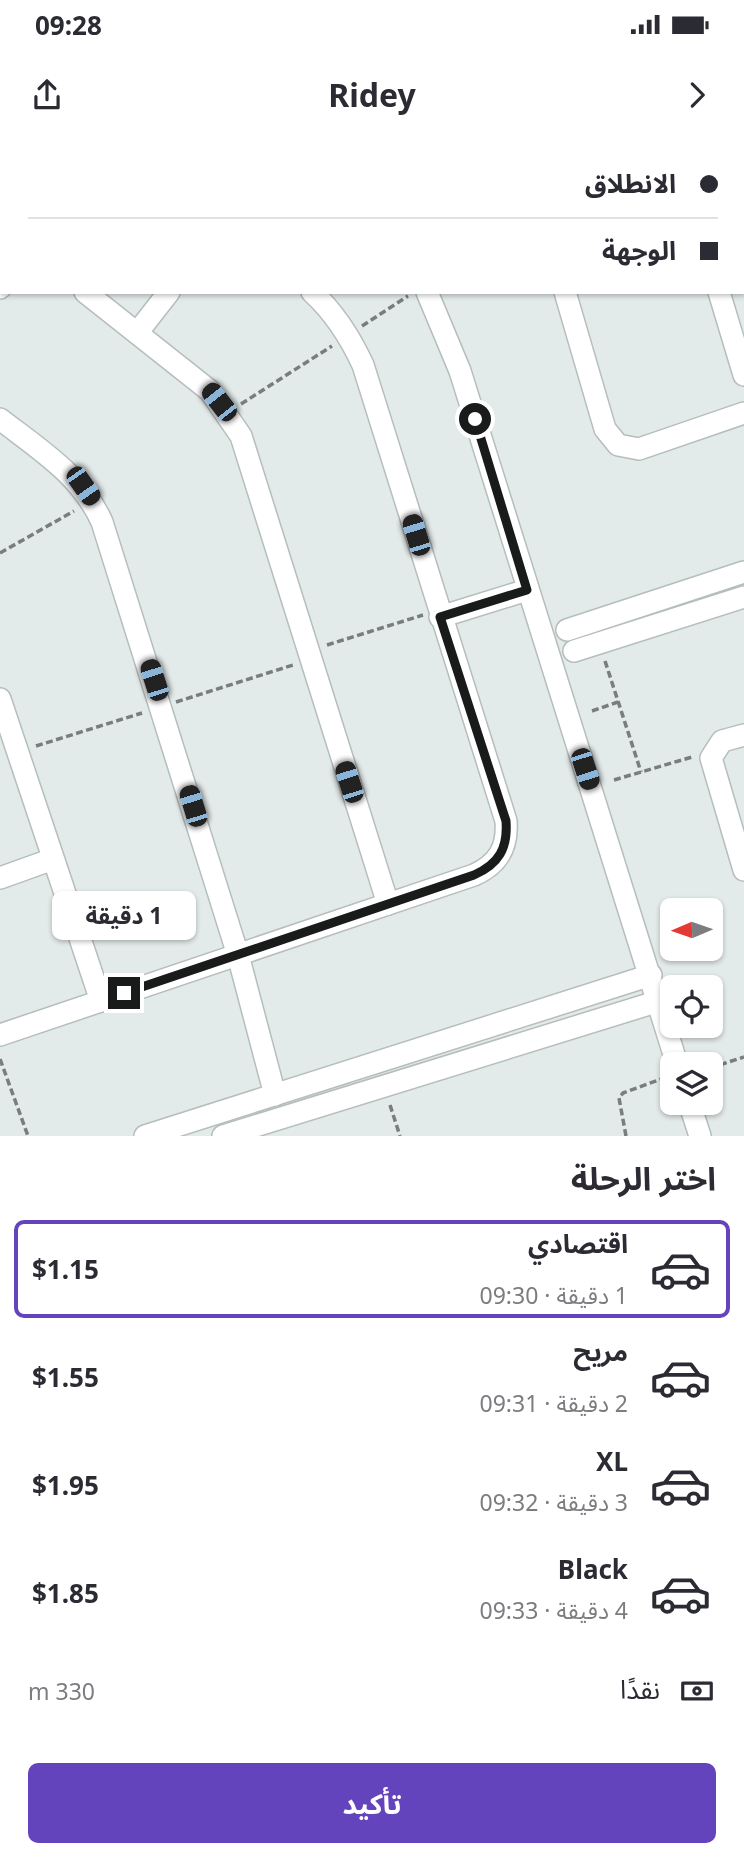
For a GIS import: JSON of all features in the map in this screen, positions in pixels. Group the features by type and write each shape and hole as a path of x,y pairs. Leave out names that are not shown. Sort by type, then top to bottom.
{"street":[{"path":"88,294 189,372 210,391 228,413 251,461 388,904"},
{"path":"137,333 167,294"},
{"path":"0,1035 486,870 504,849 506,821 363,365 349,335 328,306 314,294"},
{"path":"428,294 460,371 674,1052"},
{"path":"566,294 605,429 618,445 639,449 744,414"},
{"path":"720,294 744,375"},
{"path":"0,419 71,473 93,501 163,706 238,955 275,1095"},
{"path":"567,630 744,572"},
{"path":"440,613 527,590"},
{"path":"574,651 744,597"},
{"path":"666,598 673,620"},
{"path":"0,699 101,1001"},
{"path":"744,736 722,741 713,750 711,766 744,870"},
{"path":"0,878 53,859"},
{"path":"145,1136 651,975"},
{"path":"223,1136 659,1001"},
{"path":"693,1115 700,1136"}],"path":[{"path":"228,413 412,294"},
{"path":"0,554 93,501"},
{"path":"308,650 440,613"},
{"path":"599,643 641,772"},
{"path":"592,711 618,702"},
{"path":"614,780 713,750"},
{"path":"723,1064 744,1057"},
{"path":"0,1059 28,1136"},
{"path":"626,1136 619,1098 623,1093 660,1080"},
{"path":"385,1088 400,1136"}],"route":[{"path":"124,993 474,875 497,861 504,849 506,821 440,617 527,590 475,419"}]}
